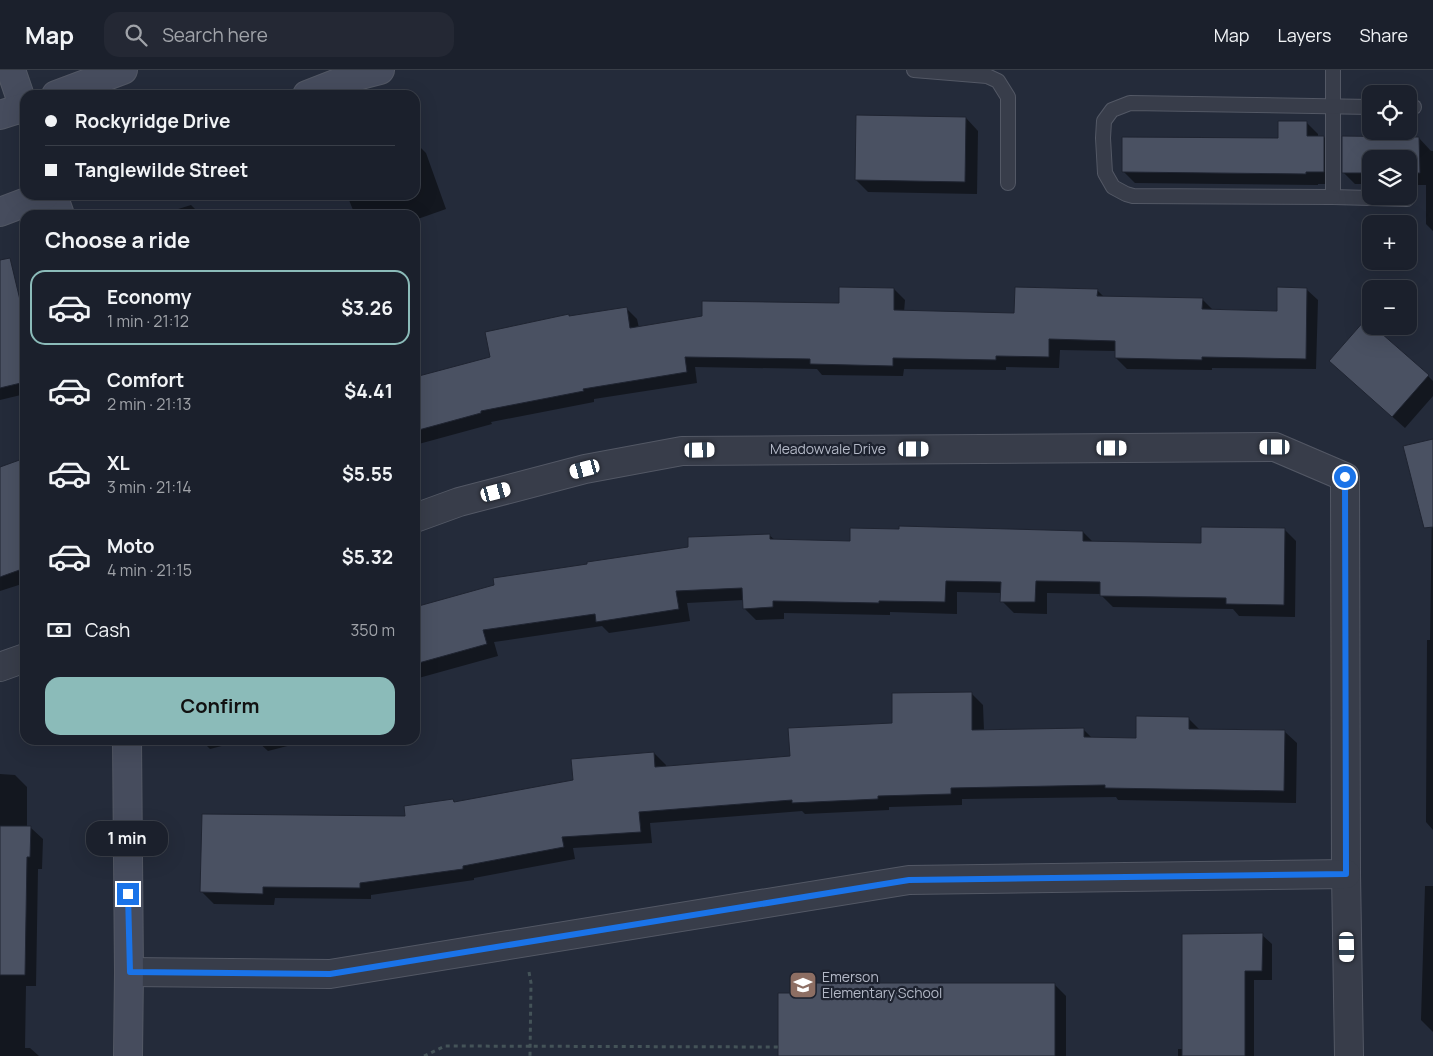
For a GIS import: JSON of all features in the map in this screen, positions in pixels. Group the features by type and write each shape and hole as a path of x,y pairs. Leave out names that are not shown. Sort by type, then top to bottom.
{"street":[{"path":"11,70 18,110"},
{"path":"69,90 123,70"},
{"path":"320,90 353,77 380,70"},
{"path":"0,212 32,200"},
{"name":"Meadowvale Drive","path":"420,516 459,502 576,471 682,451 1275,447 1345,477 1346,874"},
{"path":"0,667 20,660"},
{"path":"127,745 130,972 128,1056"},
{"path":"130,972 330,974 909,880 1346,874 1349,1056"}],"lane":[{"path":"914,70 987,76 998,81 1008,96 1008,183"},
{"path":"1333,70 1333,197"},
{"path":"1362,107 1130,104 1112,110 1104,121 1103,138 1105,173 1113,187 1126,194 1142,196 1362,198"}],"path":[{"path":"528,970 531,983 530,1056"},
{"path":"424,1056 445,1046 778,1047"}],"building":[{"path":"856,115 966,117 965,182 855,180"},
{"path":"1278,121 1307,121 1307,136 1324,136 1324,172 1306,172 1306,174 1122,172 1122,137 1278,138"},
{"path":"1342,136 1362,136 1362,140 1417,140 1417,137 1419,137 1420,173 1417,173 1417,150 1362,150 1362,173 1342,173"},
{"path":"10,258 20,300 20,383 0,388 0,260"},
{"path":"839,287 894,288 894,310 1014,313 1015,287 1098,289 1097,296 1203,298 1202,309 1277,311 1277,287 1307,288 1306,359 1202,357 1202,360 1115,358 1115,341 1049,339 1049,357 996,356 996,360 893,358 893,366 810,364 810,359 685,357 687,372 583,389 584,391 481,411 481,413 420,430 420,376 490,357 485,332 569,314 569,316 627,307 630,328 702,316 702,301 839,303"},
{"path":"1362,323 1362,335 1383,335 1429,375 1392,417 1329,361"},
{"path":"1433,439 1433,527 1424,528 1403,446"},
{"path":"20,460 20,570 0,577 0,467"},
{"path":"899,526 1083,531 1083,541 1201,543 1201,527 1285,528 1284,605 1226,604 1226,598 1100,596 1100,582 1036,581 1035,602 1000,602 1001,582 946,581 945,602 773,601 773,607 743,609 742,588 676,591 679,609 596,622 595,614 483,630 487,644 420,663 420,606 494,585 493,578 688,547 688,537 770,534 770,539 850,541 850,528 899,529"},
{"path":"972,692 972,730 1084,728 1084,737 1136,738 1136,716 1189,717 1189,729 1285,730 1284,791 1105,788 1105,785 951,788 951,794 878,796 878,799 792,803 792,800 639,812 641,832 562,837 564,847 463,866 463,869 360,883 360,888 263,887 263,894 200,892 202,814 405,816 404,806 453,799 454,802 573,780 571,759 654,752 655,767 790,756 788,728 892,723 892,693"},
{"path":"0,826 31,826 30,857 27,857 25,975 0,975"},
{"path":"1263,933 1262,971 1245,971 1245,1056 1182,1056 1182,934"},
{"path":"792,983 1055,983 1055,1056 778,1056 778,993 793,993"}],"place":[{"name":"Emerson Elementary School","path":"803,985"}],"route":[{"path":"128,894 130,972 330,974 909,880 1346,874 1345,477"}]}
